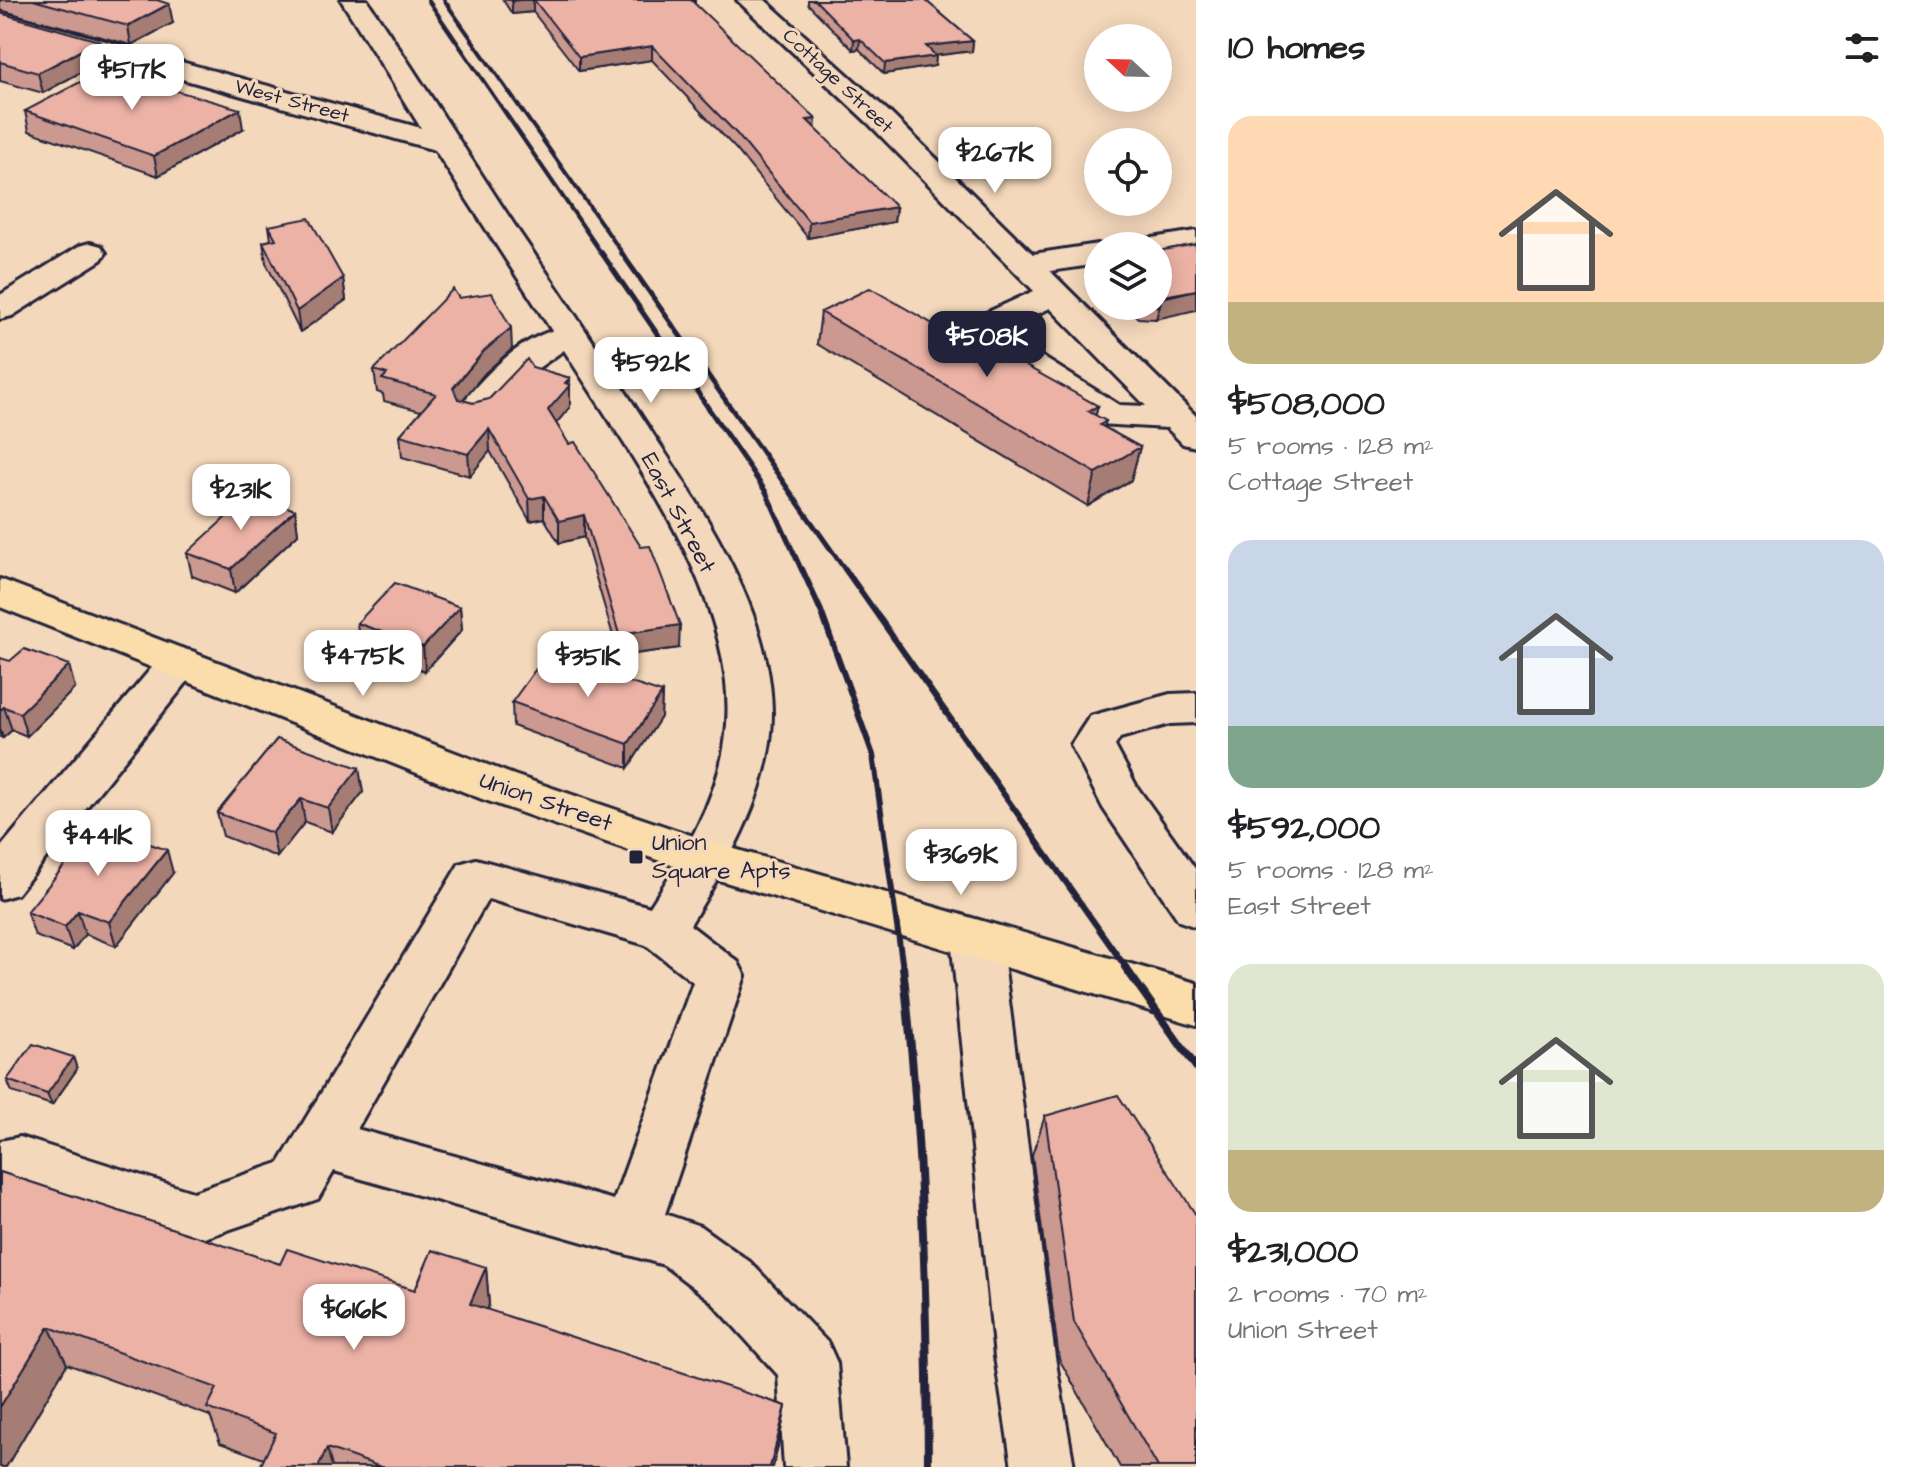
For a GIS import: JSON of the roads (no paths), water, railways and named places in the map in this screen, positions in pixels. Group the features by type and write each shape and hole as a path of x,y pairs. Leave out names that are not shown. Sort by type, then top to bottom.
{"main road":[{"name":"Union Street","path":"0,592 498,787 706,858 1196,1004"}],"street":[{"name":"East Street","path":"354,0 572,336 679,510 735,622 748,676 750,714 746,756 706,858 662,930"},
{"name":"Cottage Street","path":"751,0 878,117 1187,426"},
{"name":"West Street","path":"0,20 446,144"},
{"path":"1172,244 1196,240"},
{"path":"0,309 90,253"},
{"path":"1026,265 1084,256"},
{"path":"1055,294 976,330 1111,416 1187,426"},
{"path":"475,411 535,350 553,340 572,336"},
{"path":"0,881 180,662"},
{"path":"1196,708 1170,709 1105,727 1093,745 1119,796 1196,908"},
{"path":"0,1165 20,1161 193,1217 298,1182 476,877 662,930 720,976 631,1231"},
{"path":"976,939 1025,1357 1043,1467"},
{"path":"320,1143 680,1244 730,1281 807,1363 815,1467"}],"railway":[{"path":"428,0 602,254"},
{"path":"444,0 623,254"},
{"path":"601,252 766,492 802,571"},
{"path":"621,252 846,571"},
{"path":"802,569 821,611 873,755 903,969"},
{"path":"845,569 1127,969"},
{"path":"903,967 915,1092 922,1217 928,1467"},
{"path":"1125,967 1196,1067"}],"place":[{"name":"Union Square Apts","path":"636,857"}]}
